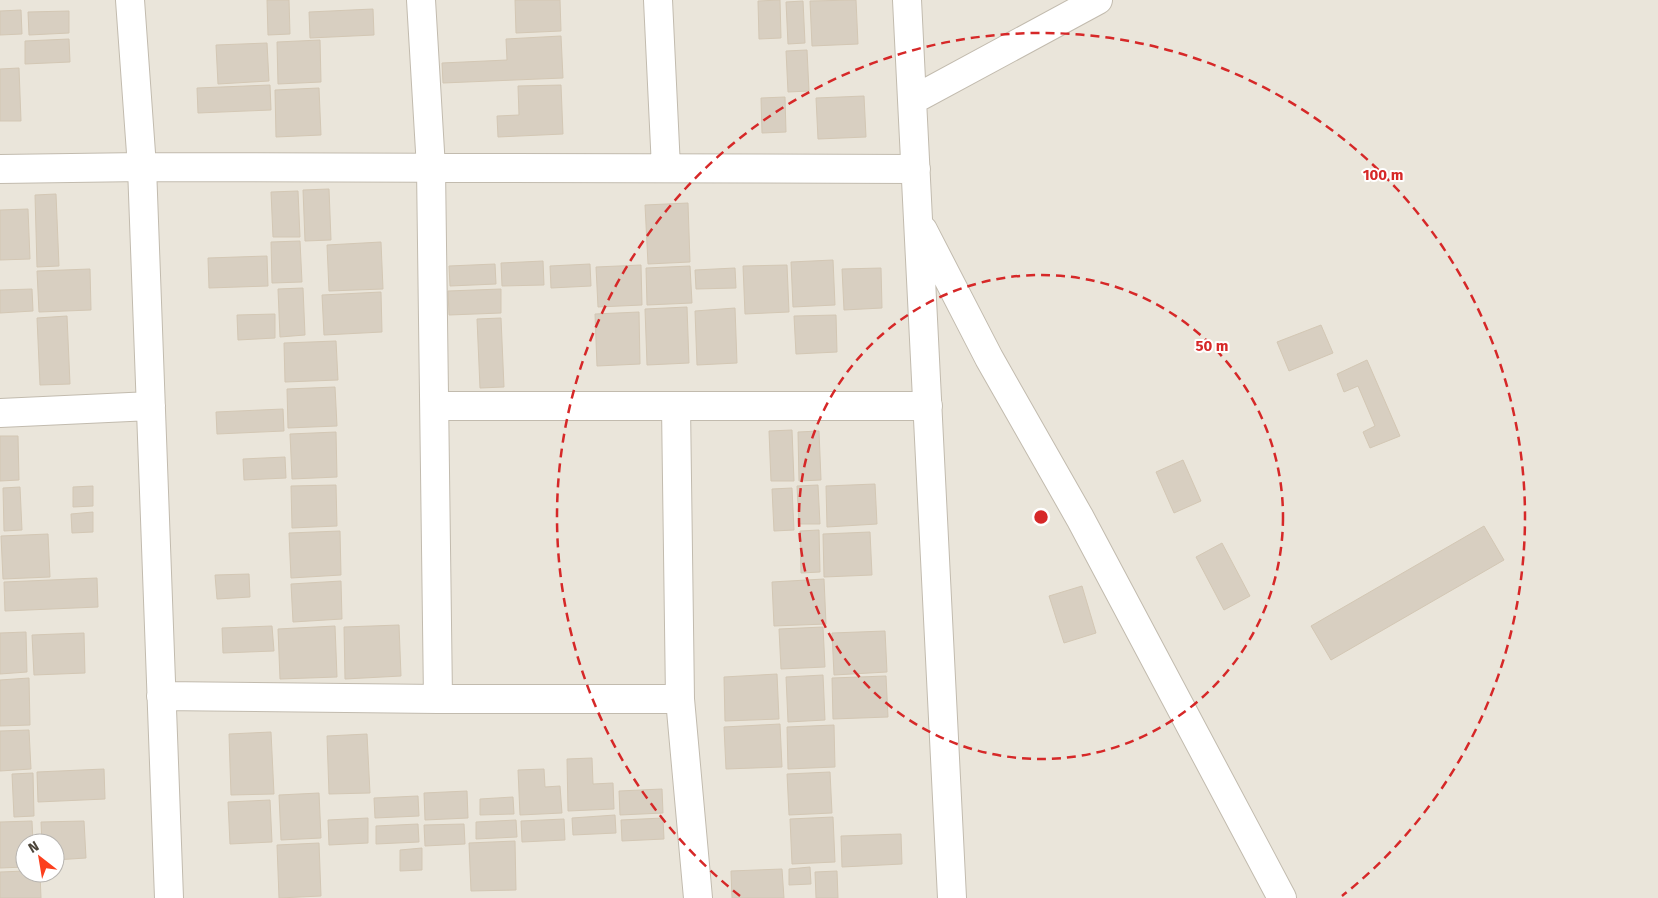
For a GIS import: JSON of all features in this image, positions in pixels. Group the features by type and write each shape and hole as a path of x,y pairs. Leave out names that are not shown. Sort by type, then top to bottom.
{"street":[{"path":"130,0 142,168 169,898"},
{"path":"421,0 431,168 438,699"},
{"path":"658,0 666,168"},
{"path":"907,0 952,898"},
{"path":"913,100 1098,0"},
{"path":"0,169 916,169"},
{"path":"919,222 989,358 1080,518 1282,898"},
{"path":"0,413 151,406"},
{"path":"435,406 928,406"},
{"path":"676,406 680,699 698,898"},
{"path":"161,696 680,699"}],"shaded area":[{"path":"0,0 1658,0 1658,898 0,898"}],"building":[{"path":"267,0 289,0 290,34 268,35"},
{"path":"515,0 560,0 561,31 516,33"},
{"path":"780,0 781,38 759,39 758,1"},
{"path":"856,0 858,44 812,46 810,1"},
{"path":"803,1 805,43 788,44 786,2"},
{"path":"373,9 374,35 310,38 309,12"},
{"path":"21,10 22,34 0,35 0,11"},
{"path":"69,11 69,33 29,35 28,12"},
{"path":"561,36 563,78 443,83 442,63 507,60 506,39"},
{"path":"69,39 70,62 25,64 25,41"},
{"path":"320,40 321,82 278,84 277,42"},
{"path":"267,43 269,81 218,84 216,45"},
{"path":"807,50 809,91 788,92 786,51"},
{"path":"19,68 21,121 0,121 0,69"},
{"path":"270,85 271,110 198,113 197,88"},
{"path":"561,85 563,134 498,137 497,116 519,115 518,86"},
{"path":"319,88 321,135 276,137 275,90"},
{"path":"864,96 866,137 818,139 816,98"},
{"path":"785,97 786,132 762,133 761,98"},
{"path":"329,189 331,240 305,241 303,190"},
{"path":"298,191 300,237 273,237 271,192"},
{"path":"56,194 59,266 37,267 35,195"},
{"path":"688,203 690,262 648,264 645,205"},
{"path":"28,209 30,259 0,260 0,210"},
{"path":"300,241 302,282 272,283 271,242"},
{"path":"381,242 383,289 329,291 327,245"},
{"path":"267,256 268,286 209,288 208,258"},
{"path":"833,260 835,305 793,307 791,262"},
{"path":"543,261 544,285 502,286 501,263"},
{"path":"495,264 496,284 450,286 449,266"},
{"path":"590,264 591,286 551,288 550,266"},
{"path":"641,265 642,305 598,307 596,267"},
{"path":"787,265 789,312 745,314 743,266"},
{"path":"690,266 692,303 647,305 646,268"},
{"path":"735,268 736,288 696,289 695,270"},
{"path":"881,268 882,308 844,310 842,269"},
{"path":"90,269 91,310 39,312 37,271"},
{"path":"303,288 305,335 280,337 278,289"},
{"path":"32,289 33,311 0,313 0,290"},
{"path":"501,289 501,313 449,315 448,291"},
{"path":"381,292 382,332 324,335 322,295"},
{"path":"687,307 689,363 647,365 645,309"},
{"path":"735,308 737,363 697,365 695,311"},
{"path":"639,312 640,364 597,366 595,314"},
{"path":"275,314 275,338 238,340 237,315"},
{"path":"836,315 837,352 796,354 794,316"},
{"path":"67,316 70,384 40,385 37,318"},
{"path":"501,318 504,387 480,388 477,319"},
{"path":"1321,325 1333,353 1289,371 1277,342"},
{"path":"336,341 338,380 285,382 284,343"},
{"path":"1367,360 1400,436 1370,448 1363,432 1375,426 1358,386 1344,392 1337,374"},
{"path":"335,387 337,426 288,428 287,389"},
{"path":"283,409 284,431 217,434 216,412"},
{"path":"792,430 794,481 771,481 769,431"},
{"path":"819,431 821,480 799,481 798,432"},
{"path":"336,432 337,477 292,479 290,434"},
{"path":"0,436 18,436 19,480 0,481"},
{"path":"285,457 286,478 244,480 243,459"},
{"path":"1183,460 1201,501 1174,513 1156,472"},
{"path":"875,484 877,524 827,527 826,486"},
{"path":"336,485 337,526 292,528 291,486"},
{"path":"818,485 820,524 799,524 797,486"},
{"path":"93,486 93,506 73,507 73,487"},
{"path":"20,487 22,530 4,531 3,488"},
{"path":"792,488 794,530 774,531 772,489"},
{"path":"93,512 93,532 72,533 71,514"},
{"path":"1484,526 1504,560 1331,660 1311,626"},
{"path":"819,530 820,572 801,573 800,531"},
{"path":"340,531 341,575 291,578 289,533"},
{"path":"870,532 872,575 824,577 823,534"},
{"path":"48,534 50,577 3,579 1,536"},
{"path":"1222,543 1250,596 1224,610 1196,557"},
{"path":"249,574 250,597 217,599 215,575"},
{"path":"97,578 98,607 5,611 4,582"},
{"path":"824,579 826,624 774,626 772,582"},
{"path":"341,581 342,619 293,622 291,584"},
{"path":"1082,586 1096,633 1064,643 1049,596"},
{"path":"399,625 401,676 345,679 344,627"},
{"path":"272,626 274,651 223,653 222,628"},
{"path":"335,626 337,677 280,679 278,629"},
{"path":"823,627 825,667 781,669 779,629"},
{"path":"885,631 887,672 834,675 832,633"},
{"path":"26,632 27,672 0,674 0,633"},
{"path":"84,633 85,673 34,675 32,635"},
{"path":"777,674 779,719 725,721 724,677"},
{"path":"823,675 825,720 788,722 786,677"},
{"path":"886,676 888,717 833,719 832,678"},
{"path":"29,678 30,725 0,726 0,680"},
{"path":"780,724 782,767 726,769 724,727"},
{"path":"834,725 835,767 788,769 787,727"},
{"path":"29,730 31,769 0,771 0,731"},
{"path":"271,732 274,794 231,795 229,734"},
{"path":"367,734 370,793 329,794 327,736"},
{"path":"592,758 593,784 613,783 614,809 568,811 567,759"},
{"path":"104,769 105,799 38,802 37,772"},
{"path":"544,769 545,787 560,786 562,813 520,815 518,770"},
{"path":"830,772 832,813 789,815 787,774"},
{"path":"33,773 34,816 14,817 12,774"},
{"path":"662,789 663,813 620,815 619,791"},
{"path":"467,791 468,818 425,820 424,793"},
{"path":"319,793 321,838 281,840 279,795"},
{"path":"418,796 419,816 375,818 374,798"},
{"path":"513,797 514,814 480,815 480,799"},
{"path":"270,800 272,842 230,844 228,802"},
{"path":"615,815 616,833 573,835 572,818"},
{"path":"833,817 835,862 792,864 790,819"},
{"path":"368,818 368,843 329,845 328,820"},
{"path":"663,818 664,839 622,841 621,820"},
{"path":"564,819 565,840 522,842 521,821"},
{"path":"516,820 517,837 476,839 476,822"},
{"path":"32,821 33,833 15,833 15,867 0,868 0,822"},
{"path":"84,821 86,858 65,859 65,833 42,833 41,822"},
{"path":"418,824 419,842 376,844 376,826"},
{"path":"464,824 465,844 425,846 424,825"},
{"path":"901,834 902,864 842,867 841,836"},
{"path":"515,841 516,890 471,891 469,843"},
{"path":"319,843 321,896 279,898 277,845"},
{"path":"422,848 422,870 400,871 400,850"},
{"path":"810,867 811,884 789,885 789,869"},
{"path":"782,869 784,898 732,898 731,871"},
{"path":"15,871 15,883 40,883 41,898 0,898 0,872"},
{"path":"837,871 838,898 816,898 815,872"}]}
